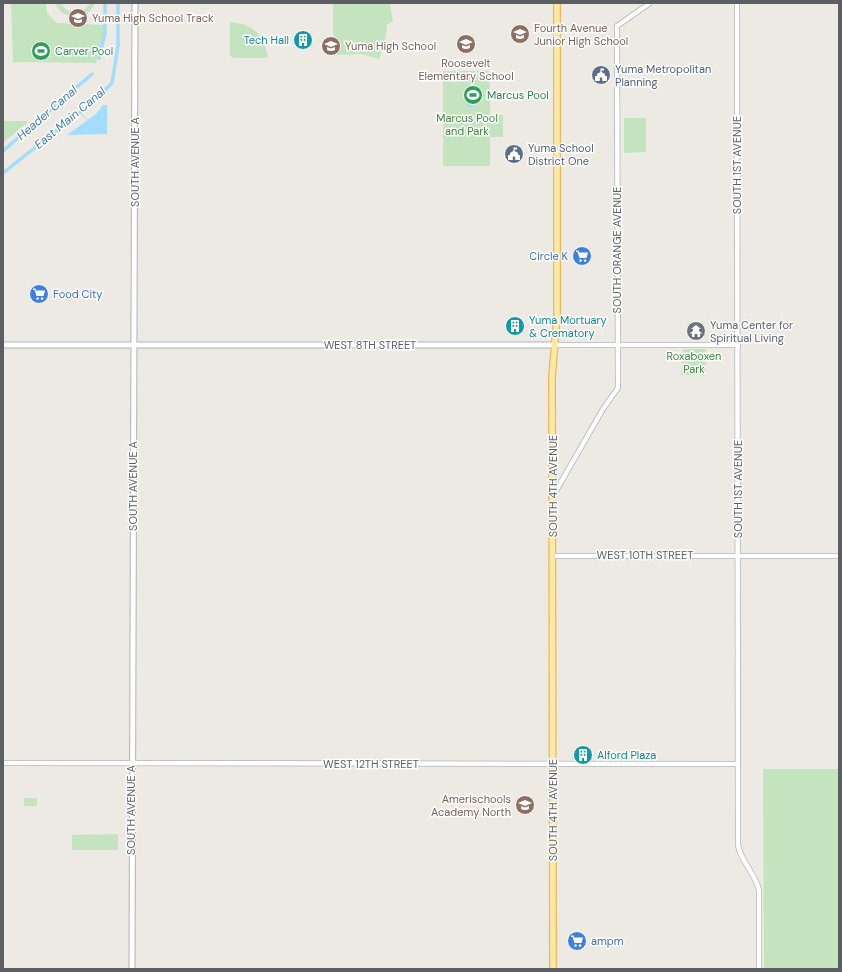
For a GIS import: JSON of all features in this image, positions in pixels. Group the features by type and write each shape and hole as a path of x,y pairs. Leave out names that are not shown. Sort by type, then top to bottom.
{"main road":[{"name":"SOUTH AVENUE A","path":"132,969 131,764 135,3"},
{"name":"SOUTH 4TH AVENUE","path":"553,969 552,377 557,317 557,3"},
{"name":"WEST 8TH STREET","path":"3,345 555,345"}],"street":[{"name":"SOUTH ORANGE AVENUE","path":"553,496 603,408 618,388 617,26 650,3"},
{"name":"SOUTH 1ST AVENUE","path":"737,3 738,845 742,858 755,878 759,890 759,969"},
{"name":"WEST 8TH STREET","path":"555,345 738,345"},
{"name":"WEST 10TH STREET","path":"553,556 839,556"},
{"name":"WEST 12TH STREET","path":"3,763 738,764"}],"green space":[{"path":"11,3 46,3 47,13 57,23 104,25 104,34 96,63 13,62"},
{"path":"55,3 61,3 71,12 80,12 90,3 95,3 87,14 75,17 64,13"},
{"path":"333,3 390,4 393,22 387,24 385,42 379,59 361,54 336,55 336,38 333,34"},
{"path":"230,22 246,25 252,28 261,37 268,58 233,58 230,55"},
{"name":"Marcus Pool and Park","path":"443,71 490,71 490,115 503,115 503,137 490,137 490,166 443,166"},
{"path":"624,118 646,118 646,152 624,153"},
{"path":"3,121 27,121 28,122 3,143"},
{"name":"Roxaboxen Park","path":"683,349 706,349 706,375 681,375"},
{"path":"763,769 839,769 839,969 764,969"},
{"path":"24,798 37,798 37,806 24,806"},
{"path":"118,834 118,850 72,850 72,835"}],"water":[{"name":"Marcus Pool","path":"467,89 479,89 479,102 473,102 473,107 467,107"},
{"path":"103,105 107,105 107,134 67,135 96,114"}],"waterway":[{"name":"Header Canal","path":"99,58 105,33 105,3"},
{"name":"East Main Canal","path":"3,173 94,101 112,83 118,46 118,3"},
{"name":"Header Canal","path":"3,151 92,74"},
{"path":"80,112 87,120"}],"place":[{"name":"Yuma High School Track","path":"78,18"},
{"name":"Fourth Avenue Junior High School","path":"520,34"},
{"name":"Tech Hall","path":"303,40"},
{"name":"Roosevelt Elementary School","path":"466,44"},
{"name":"Yuma High School","path":"331,46"},
{"name":"Carver Pool","path":"41,51"},
{"name":"Yuma Metropolitan Planning","path":"601,75"},
{"name":"Marcus Pool","path":"473,95"},
{"name":"Yuma School District One","path":"514,154"},
{"name":"Circle K","path":"582,256"},
{"name":"Food City","path":"39,294"},
{"name":"Yuma Mortuary & Crematory","path":"515,326"},
{"name":"Yuma Center for Spiritual Living","path":"696,331"},
{"name":"Alford Plaza","path":"583,755"},
{"name":"Amerischools Academy North","path":"525,805"},
{"name":"ampm","path":"577,941"}]}
